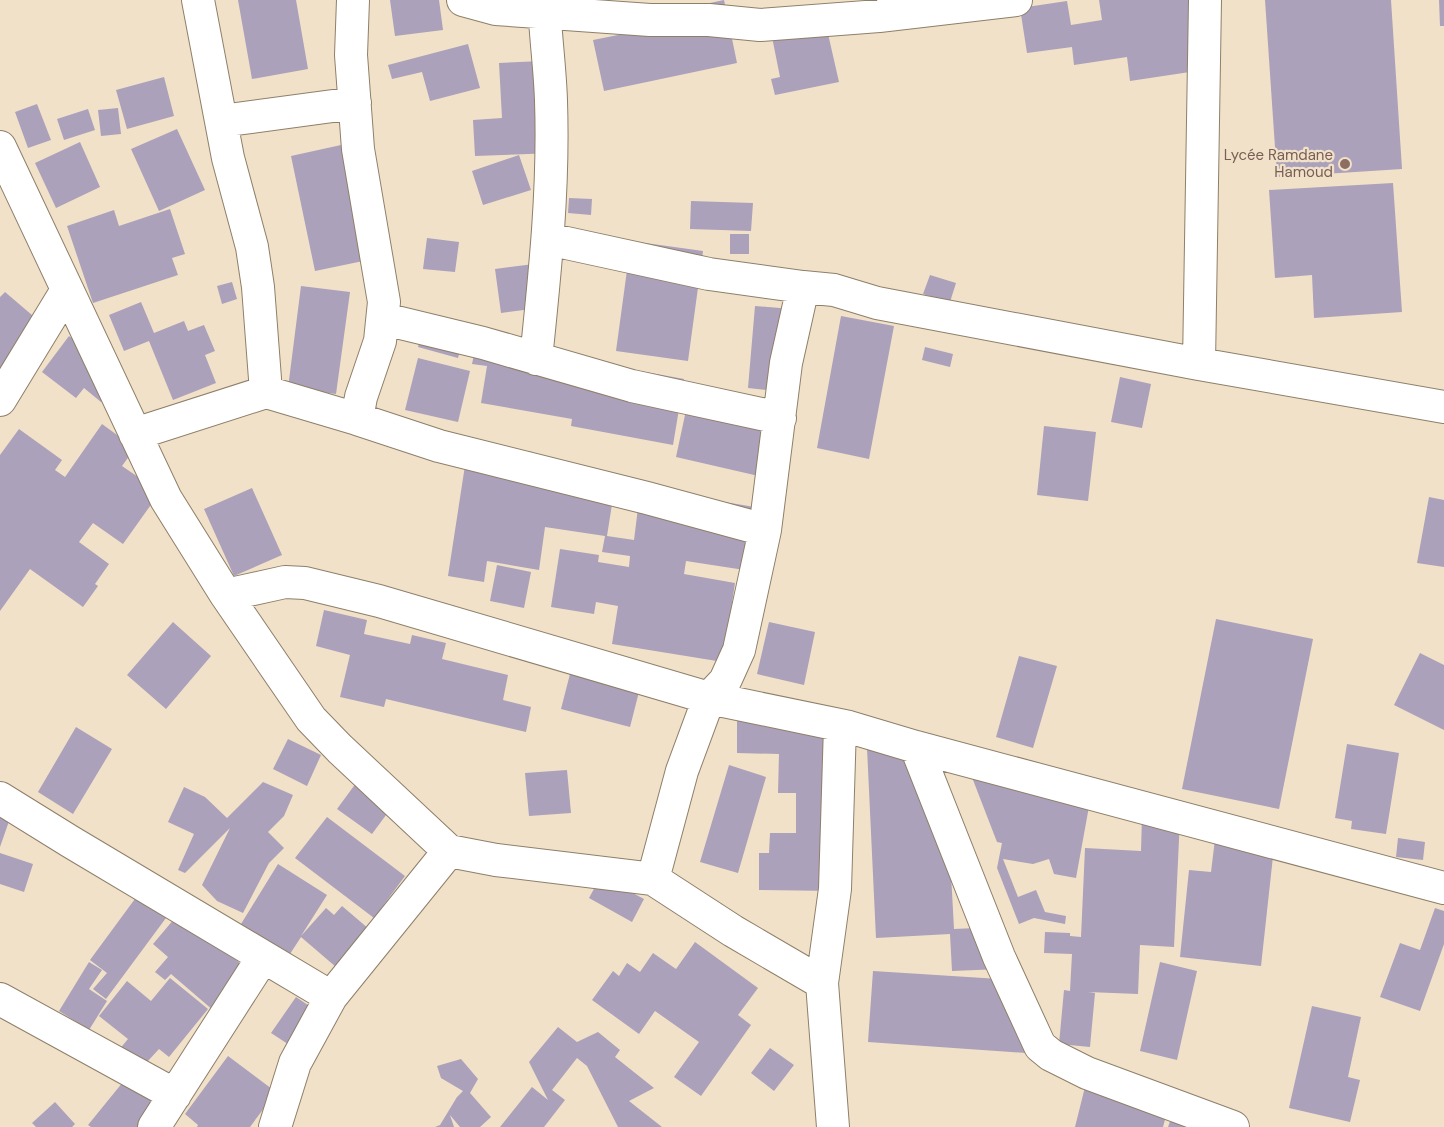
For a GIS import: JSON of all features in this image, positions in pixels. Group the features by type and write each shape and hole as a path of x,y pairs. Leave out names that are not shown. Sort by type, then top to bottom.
{"street":[{"path":"198,0 228,158 252,246 258,287 266,392"},
{"path":"353,0 351,55 358,149 384,302 380,342 357,419"},
{"path":"464,0 496,9 544,6 650,20 709,20 760,25 879,16 1016,0"},
{"path":"1198,364 1205,0"},
{"path":"536,358 548,239 551,100 544,6"},
{"path":"221,121 355,103"},
{"path":"0,147 166,499 226,595 311,719 369,777 449,851 496,860 653,879 734,931 822,983"},
{"path":"548,239 709,274 834,290 877,303 1198,364 1444,407"},
{"path":"653,879 682,771 709,698 725,681 739,650 765,530 786,363 803,287"},
{"path":"0,400 67,290"},
{"path":"384,319 536,358 632,386 780,418"},
{"path":"135,434 266,392 439,446 765,530"},
{"path":"226,595 285,582 306,583 379,601 709,698 840,726 1444,888"},
{"path":"833,1127 822,983 835,889 840,726"},
{"path":"916,747 999,957 1040,1046 1087,1073 1233,1127"},
{"path":"0,798 331,997"},
{"path":"275,1127 295,1063 331,997 449,851"},
{"path":"154,1127 263,957"},
{"path":"0,999 175,1095"}],"building":[{"path":"238,0 296,0 308,69 252,79"},
{"path":"390,0 439,0 443,30 395,36"},
{"path":"724,0 737,63 604,91 593,40 623,34 618,14 659,14"},
{"path":"1099,0 1208,0 1203,70 1130,81 1127,57 1074,65 1072,47 1027,53 1020,8 1067,1 1071,25 1102,20"},
{"path":"1265,0 1391,0 1402,169 1277,177"},
{"path":"1439,0 1444,0 1444,26 1440,26"},
{"path":"826,25 839,82 775,95 771,79 780,77 772,37"},
{"path":"468,44 480,88 430,101 422,72 392,79 388,65"},
{"path":"542,61 555,153 475,156 473,120 502,118 499,63"},
{"path":"164,77 174,116 127,129 116,90"},
{"path":"37,104 51,140 28,148 15,112"},
{"path":"118,108 121,134 101,136 98,110"},
{"path":"88,109 95,130 64,140 57,119"},
{"path":"177,129 205,190 159,211 131,149"},
{"path":"80,142 100,187 56,208 35,163"},
{"path":"341,145 368,260 315,271 291,156"},
{"path":"519,155 531,190 483,205 472,171"},
{"path":"1393,183 1402,312 1314,318 1312,275 1275,278 1269,190"},
{"path":"569,198 592,199 591,215 568,213"},
{"path":"691,201 753,203 751,231 690,229"},
{"path":"170,209 185,254 172,258 178,275 93,303 67,226 114,210 119,226"},
{"path":"730,234 749,234 749,254 730,254"},
{"path":"427,238 459,242 455,272 423,269"},
{"path":"631,241 703,251 688,361 616,351"},
{"path":"542,263 547,307 501,313 495,269"},
{"path":"930,275 956,283 950,302 923,294"},
{"path":"232,282 237,299 222,304 217,286"},
{"path":"301,286 350,292 336,394 288,388"},
{"path":"5,292 46,327 0,381 0,297"},
{"path":"141,302 154,333 184,321 188,331 204,325 215,351 205,355 216,383 173,400 149,341 124,351 109,315"},
{"path":"755,306 792,309 785,392 748,388"},
{"path":"841,316 894,326 869,459 817,448"},
{"path":"423,328 463,339 458,358 418,347"},
{"path":"69,336 119,378 101,402 84,388 76,398 42,372"},
{"path":"477,341 684,379 673,445 571,426 572,419 481,403 487,366 472,364"},
{"path":"925,347 953,354 950,367 922,360"},
{"path":"418,358 470,371 458,422 405,410"},
{"path":"1120,377 1151,384 1142,428 1111,422"},
{"path":"688,401 775,421 763,477 676,457"},
{"path":"102,424 135,448 122,466 160,492 123,544 93,523 79,542 109,564 95,584 98,586 83,607 30,569 0,611 0,455 19,429 62,460 55,470 65,477"},
{"path":"1044,426 1096,432 1088,501 1037,495"},
{"path":"493,446 533,452 528,481 616,479 607,536 634,540 638,508 712,500 761,508 751,571 686,561 684,574 735,583 723,662 612,644 618,606 596,602 594,614 551,607 560,549 599,555 598,562 629,567 630,556 602,552 605,536 545,527 539,570 487,561 484,582 448,576 466,459"},
{"path":"252,488 282,555 234,576 204,509"},
{"path":"1429,497 1444,500 1444,567 1417,563"},
{"path":"497,565 531,572 524,608 490,601"},
{"path":"324,610 367,620 364,634 410,644 412,635 446,643 442,659 508,675 503,700 531,707 526,732 386,699 384,707 340,697 350,655 316,646"},
{"path":"1216,619 1313,639 1279,809 1182,789"},
{"path":"173,622 211,656 166,709 127,675"},
{"path":"769,622 815,632 804,685 757,674"},
{"path":"1420,653 1444,665 1444,730 1394,705"},
{"path":"1019,656 1057,666 1033,748 996,737"},
{"path":"571,670 640,688 630,727 561,709"},
{"path":"737,717 836,718 835,891 759,890 759,853 769,853 770,833 796,833 796,793 778,793 779,754 737,753"},
{"path":"76,727 112,749 73,814 38,792"},
{"path":"288,739 321,755 307,786 273,769"},
{"path":"1347,744 1399,753 1386,834 1351,829 1352,821 1335,818"},
{"path":"932,745 951,874 954,929 998,927 1001,969 952,971 950,934 876,938 867,748"},
{"path":"729,765 766,777 738,873 700,862"},
{"path":"968,767 1092,790 1076,878 1054,874 1049,859 1033,864 1003,859 1018,897 1036,890 1045,912 1066,916 1065,924 1034,918 1019,924 997,868 1002,843 997,842"},
{"path":"567,770 571,813 529,816 525,773"},
{"path":"384,773 406,788 372,834 337,809 362,775"},
{"path":"263,782 293,795 284,816 268,832 284,848 269,863 243,913 217,901 202,885 230,828 185,873 178,870 194,834 168,822 184,787 205,797 227,818"},
{"path":"0,800 15,804 0,847"},
{"path":"1142,816 1180,818 1174,947 1140,945 1138,994 1088,992 1095,993 1090,1047 1059,1044 1064,990 1070,991 1072,954 1044,953 1045,932 1070,933 1070,936 1081,937 1085,848 1141,851"},
{"path":"327,817 405,876 374,918 295,858"},
{"path":"1216,831 1275,838 1261,966 1180,957 1189,870 1211,872"},
{"path":"1398,838 1425,842 1423,860 1396,857"},
{"path":"0,853 33,864 24,892 0,884"},
{"path":"278,864 327,895 301,936 326,908 334,915 342,906 376,935 343,973 301,937 290,954 241,924"},
{"path":"154,873 183,895 106,999 93,989 107,973 90,960"},
{"path":"601,876 644,899 632,922 589,898"},
{"path":"1435,908 1444,911 1444,944 1420,1011 1380,997 1400,943 1420,950"},
{"path":"180,912 248,970 214,1011 171,974 165,980 155,972 168,957 153,944"},
{"path":"695,942 758,988 738,1015 751,1025 701,1096 674,1077 699,1042 655,1011 639,1034 592,1000 613,971 619,976 627,963 640,972 653,953 676,969"},
{"path":"89,962 102,970 89,989 107,1001 89,1030 59,1011"},
{"path":"1160,962 1197,971 1177,1060 1140,1051"},
{"path":"873,971 1015,980 1040,1054 868,1042"},
{"path":"170,978 208,1009 169,1057 159,1049 147,1062 177,1087 145,1127 91,1127 88,1125 136,1066 118,1051 128,1039 99,1016 127,981 151,1001"},
{"path":"296,997 318,1012 294,1048 271,1033"},
{"path":"1312,1006 1361,1017 1348,1077 1360,1080 1350,1122 1289,1108"},
{"path":"558,1027 577,1042 598,1032 620,1050 615,1057 654,1088 629,1101 662,1127 618,1127 587,1066 577,1058 552,1090 565,1100 544,1127 500,1127 532,1087 548,1100 529,1062"},
{"path":"770,1048 794,1065 774,1091 751,1073"},
{"path":"228,1056 276,1092 250,1127 197,1127 198,1125 185,1114"},
{"path":"461,1059 478,1079 470,1093 491,1117 480,1127 460,1127 450,1115 454,1127 435,1127 440,1125 463,1091 441,1078 437,1066"},
{"path":"1086,1083 1169,1105 1163,1127 1075,1127"},
{"path":"55,1102 75,1124 72,1127 36,1127 32,1123"},
{"path":"1173,1113 1213,1127 1168,1127"}],"place":[{"name":"Lycée Ramdane Hamoud","path":"1345,164"}]}
